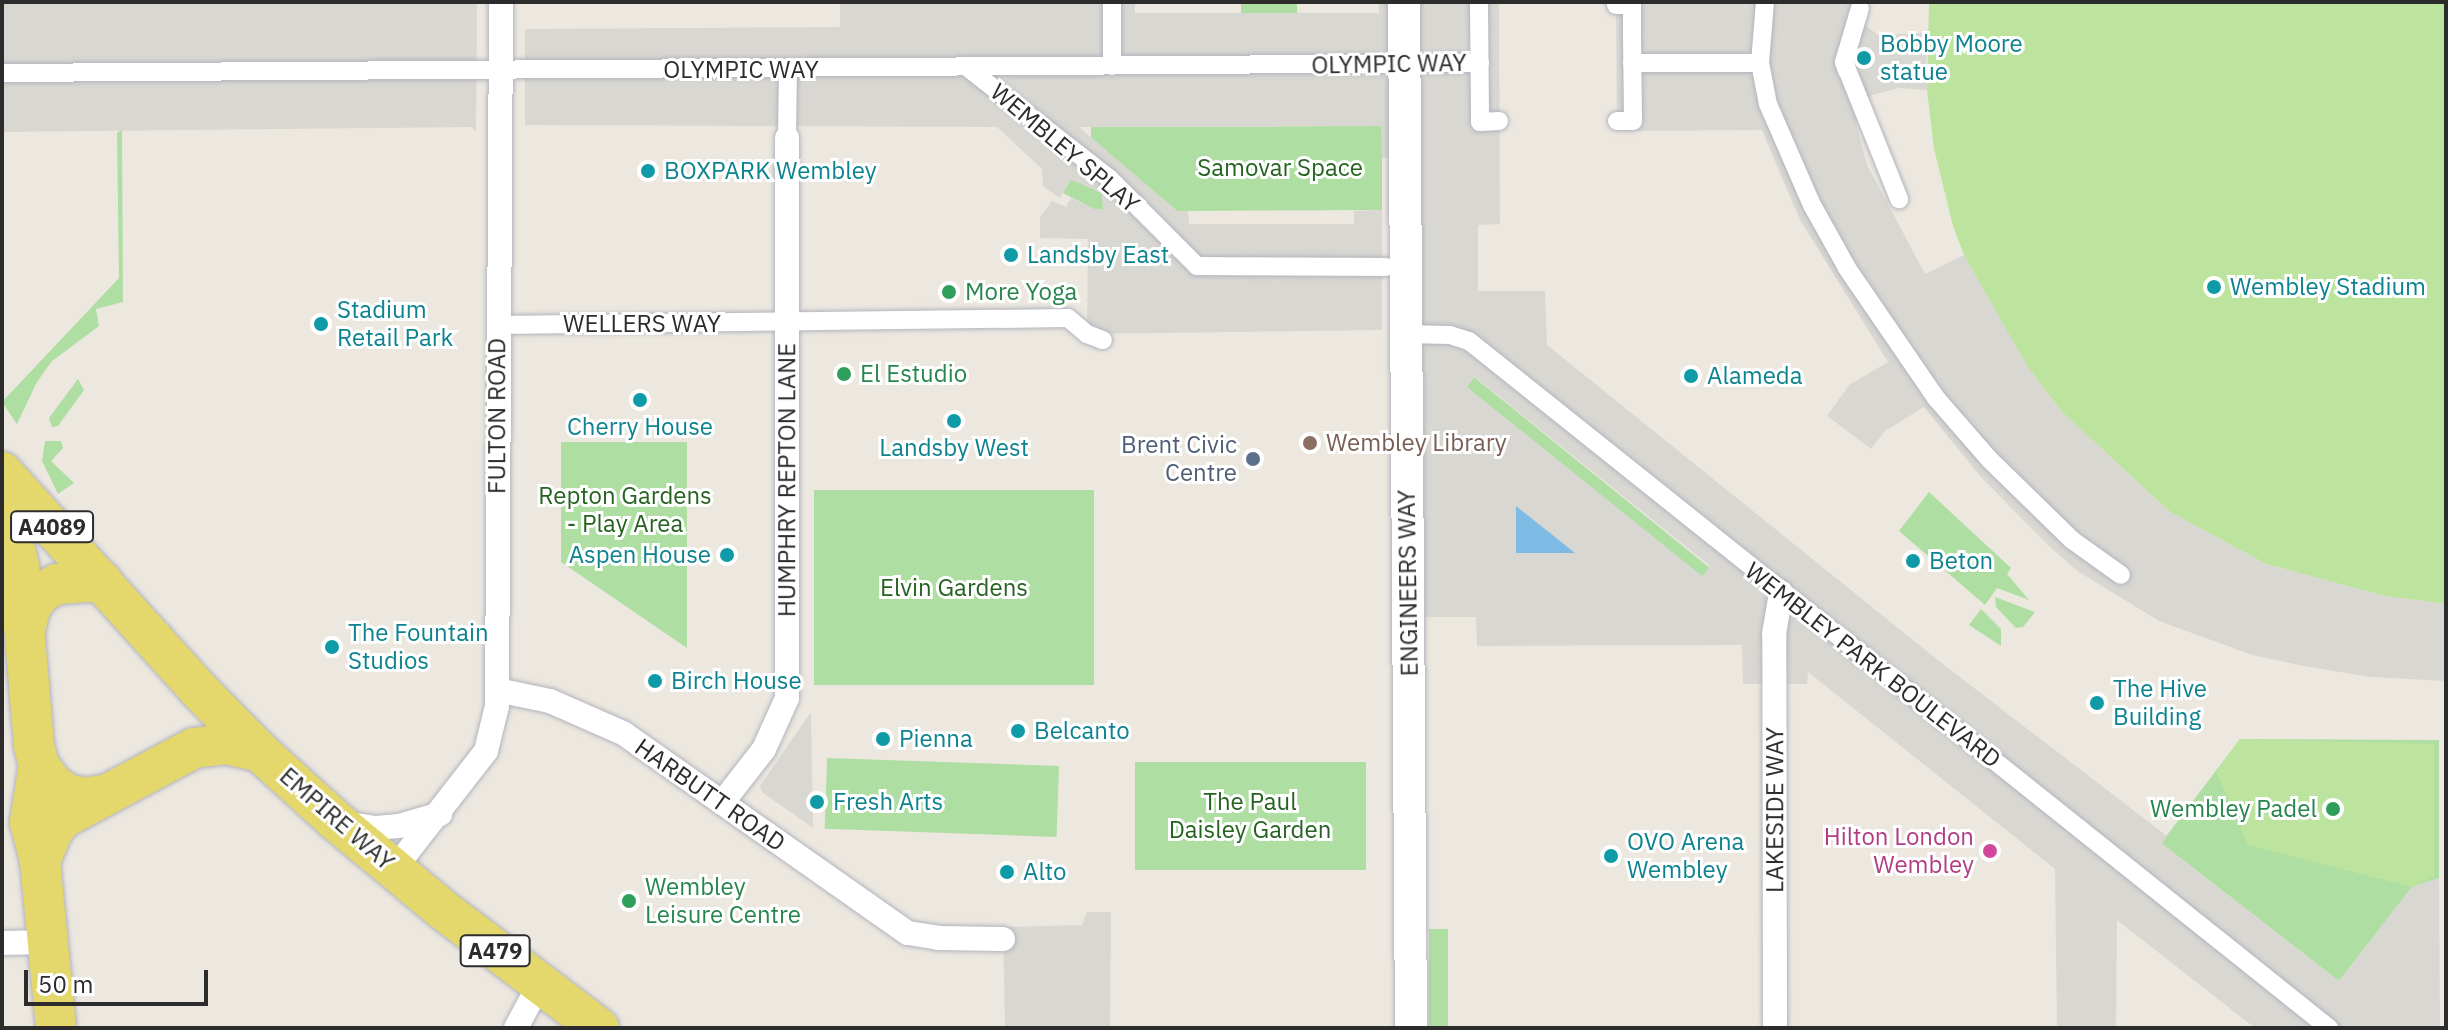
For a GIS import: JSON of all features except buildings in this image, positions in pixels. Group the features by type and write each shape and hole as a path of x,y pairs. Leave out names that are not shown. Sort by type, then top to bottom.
{"main road":[{"name":"EMPIRE WAY","path":"2,472 199,690 260,752 336,821 539,985 599,1028"},
{"name":"A4089","path":"2,496 19,566 26,626 34,746 39,765 30,822 40,861 56,1028"},
{"name":"A4089","path":"26,626 31,606 42,592 57,584 102,581"},
{"path":"180,756 192,744 200,727 199,690"},
{"path":"40,861 53,830 63,818 194,748 226,744 260,752"},
{"path":"39,765 53,784 67,794 86,798 103,795"}],"street":[{"name":"FULTON ROAD","path":"395,868 486,751 497,706 501,2"},
{"path":"1112,2 1112,66"},
{"name":"ENGINEERS WAY","path":"1404,2 1412,1025"},
{"path":"1765,2 1760,63 1777,130 1812,205 1847,268 1936,398 2009,480 2072,540 2121,575"},
{"path":"1860,8 1844,62 1864,120"},
{"name":"OLYMPIC WAY","path":"2,73 1404,65 1489,56"},
{"path":"1624,62 1760,63"},
{"path":"1844,62 1899,199"},
{"name":"WEMBLEY SPLAY","path":"968,68 1110,179 1197,266 1386,267"},
{"path":"787,138 788,70"},
{"name":"HUMPHRY REPTON LANE","path":"722,803 764,749 787,698 787,138"},
{"name":"WELLERS WAY","path":"498,325 787,324 818,320 1068,318 1087,334 1103,340"},
{"name":"WEMBLEY PARK BOULEVARD","path":"1405,334 1450,335 1469,341 2329,1028"},
{"name":"LAKESIDE WAY","path":"1775,1028 1774,634 1781,593"},
{"name":"HARBUTT ROAD","path":"497,690 550,701 623,733 908,933 938,938 1003,939"},
{"path":"336,821 376,828 399,826 440,814"},
{"path":"2,943 48,942"},
{"path":"516,1028 539,985"}],"green space":[{"path":"1241,2 1297,2 1297,13 1241,13"},
{"name":"Wembley Stadium","path":"1929,2 2446,2 2446,604 2384,596 2266,564 2170,512 2063,413 2029,369 1999,319 1964,255 1953,226 1934,149 1927,90"},
{"name":"Samovar Space","path":"1382,126 1382,210 1177,211 1091,139 1091,127"},
{"path":"122,129 123,302 96,309 99,326 52,361 37,382 17,424 2,402 119,278 117,133"},
{"path":"1070,179 1102,193 1103,209 1094,209 1063,193"},
{"path":"1474,377 1709,568 1701,578 1466,387"},
{"path":"78,379 84,390 58,426 52,427 49,418"},
{"path":"45,441 61,441 63,448 51,461 74,483 58,494 42,461"},
{"name":"Repton Gardens - Play Area","path":"561,442 687,442 687,648 561,562"},
{"name":"Elvin Gardens","path":"814,490 1094,490 1094,685 814,685"},
{"path":"1929,492 2011,568 2007,574 2029,600 1997,588 1985,605 1899,531"},
{"path":"1995,597 2035,612 2023,627 2016,628 1996,607"},
{"path":"1981,609 2001,629 2001,646 1969,625"},
{"path":"2240,739 2439,740 2439,878 2412,887 2339,981 2161,843"},
{"name":"Wembley Padel","path":"2240,739 2434,744 2434,877 2412,887 2248,845 2216,772"},
{"path":"827,758 1059,766 1057,837 825,829"},
{"name":"The Paul Daisley Garden","path":"1135,762 1366,762 1366,870 1135,870"},
{"path":"1429,929 1448,929 1448,1028 1429,1028"}],"shaded area":[{"path":"2,2 477,2 476,132 472,127 2,132"},
{"path":"840,2 1135,2 1135,13 1379,13 1379,2 1499,2 1500,224 1478,225 1478,291 1545,291 1547,345 1939,661 2167,836 2162,844 2339,981 2412,887 2439,878 2440,1028 2255,1028 2117,920 2116,1028 2057,1028 2055,869 1808,672 1807,684 1743,684 1742,645 1477,646 1476,617 1416,617 1404,158 1382,158 1381,126 1079,127 1177,211 1188,211 1189,224 1354,224 1354,211 1382,210 1382,330 1087,334 1088,239 1040,238 1040,217 1052,201 1066,207 1071,198 1094,209 1103,209 1102,193 1071,180 1060,198 1043,186 1042,169 997,127 525,125 525,29 840,27","holes":["1475,377 1710,566 1702,576 1467,387"]},
{"path":"1616,2 1855,2 1861,22 1878,35 1926,33 1927,90 1899,88 1872,95 1864,102 1856,123 1867,165 1925,274 1964,255 2029,369 2063,413 2170,512 2266,564 2384,596 2446,604 2446,681 2370,677 2304,666 2252,655 2159,621 2079,572 2050,547 1980,476 1924,407 1885,431 1871,449 1827,416 1849,385 1888,362 1800,220 1762,130 1617,131"},
{"path":"811,712 813,828 762,792 760,786"},
{"path":"1087,912 1111,912 1110,1028 1005,1028 1003,927 1082,925"}],"water":[{"path":"1516,506 1575,553 1516,553"}],"place":[{"name":"Bobby Moore statue","path":"1864,58"},
{"name":"BOXPARK Wembley","path":"648,171"},
{"name":"Landsby East","path":"1011,255"},
{"name":"Wembley Stadium","path":"2214,287"},
{"name":"More Yoga","path":"949,292"},
{"name":"Stadium Retail Park","path":"321,324"},
{"name":"El Estudio","path":"844,374"},
{"name":"Alameda","path":"1691,376"},
{"name":"Cherry House","path":"640,400"},
{"name":"Landsby West","path":"954,421"},
{"name":"Wembley Library","path":"1310,443"},
{"name":"Brent Civic Centre","path":"1253,459"},
{"name":"Aspen House","path":"727,555"},
{"name":"Beton","path":"1913,561"},
{"name":"The Fountain Studios","path":"332,647"},
{"name":"Birch House","path":"655,681"},
{"name":"The Hive Building","path":"2097,703"},
{"name":"Belcanto","path":"1018,731"},
{"name":"Pienna","path":"883,739"},
{"name":"Fresh Arts","path":"817,802"},
{"name":"Wembley Padel","path":"2333,809"},
{"name":"Hilton London Wembley","path":"1990,851"},
{"name":"OVO Arena Wembley","path":"1611,856"},
{"name":"Alto","path":"1007,872"},
{"name":"Wembley Leisure Centre","path":"629,901"}]}
